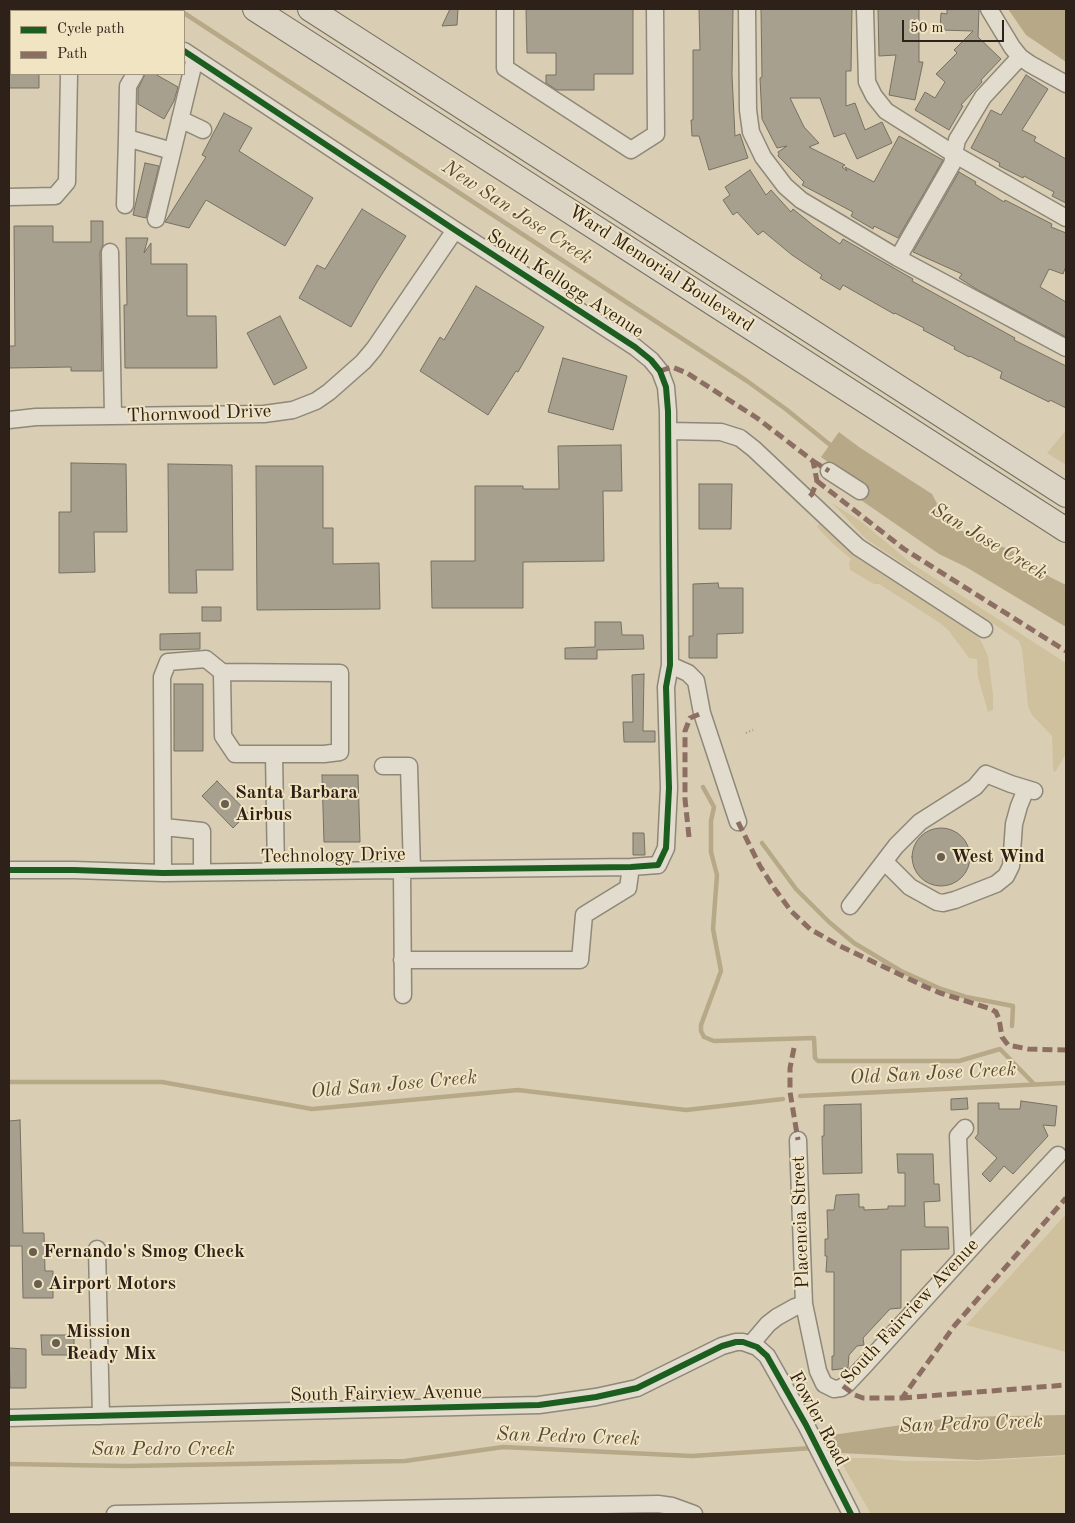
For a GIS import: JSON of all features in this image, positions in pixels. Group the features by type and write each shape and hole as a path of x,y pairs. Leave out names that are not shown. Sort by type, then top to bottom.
{"highway":[{"name":"Ward Memorial Boulevard","path":"255,9 1066,530"},
{"name":"Ward Memorial Boulevard","path":"310,9 1066,495"}],"street":[{"path":"506,9 505,68 632,150 656,134 655,9"},
{"path":"747,9 748,110 752,132 763,158 785,186 801,200 898,258 1066,348"},
{"path":"865,9 867,82 874,96 886,111 954,154 1066,218"},
{"path":"989,9 1020,57 1066,84"},
{"path":"156,219 180,119 190,54"},
{"name":"South Kellogg Avenue","path":"190,54 644,353 660,371 666,387 668,432 670,666 666,687 669,788 666,848 658,865"},
{"path":"898,258 952,164 957,140 983,97 1020,57"},
{"path":"9,196 55,196 67,182 69,75"},
{"path":"125,205 128,86 134,75"},
{"path":"180,119 203,130"},
{"path":"127,138 172,151"},
{"name":"Thornwood Drive","path":"9,420 36,417 264,414 293,410 316,401 363,362 374,349 455,230"},
{"path":"110,252 113,416"},
{"path":"668,432 721,432 740,438 858,547 984,629"},
{"path":"829,471 860,491"},
{"path":"163,873 162,677 168,662 206,659 222,672 340,674 340,752 324,754 234,754 223,736 222,672"},
{"path":"670,666 688,673 696,681 702,713 738,822"},
{"path":"274,754 276,872"},
{"path":"383,766 409,766 407,870 402,960 403,995"},
{"path":"850,906 896,846 920,822 975,787 986,774 1030,790 1019,806 1014,824 1011,866 1006,876 996,884 955,900 943,903 937,902 910,887 885,862"},
{"path":"164,828 202,831 202,872"},
{"name":"Technology Drive","path":"9,870 163,873 630,867 658,865"},
{"path":"402,960 580,960 584,915 628,888 630,867"},
{"path":"963,1257 958,1136 965,1128"},
{"name":"Placencia Street","path":"798,1140 804,1304"},
{"name":"South Fairview Avenue","path":"804,1304 820,1377 827,1386 841,1388 864,1366 1058,1155"},
{"path":"97,1249 101,1416"},
{"path":"751,1344 768,1324 777,1317 804,1304"},
{"name":"South Fairview Avenue","path":"9,1418 549,1404 589,1399 637,1388 722,1346 736,1342 751,1344"},
{"name":"Fowler Road","path":"751,1344 757,1346 767,1356 806,1425 852,1514"},
{"path":"115,1514 658,1504 672,1506 694,1514"}],"path":[{"path":"746,733 752,730"}],"shaded area":[{"path":"1066,430 1066,465 1047,453"},
{"path":"832,503 862,522 911,563 1066,663 1066,754 1056,771 1054,772 1053,769 1052,736 1032,715 1028,706 1022,649 1019,641 866,539"},
{"path":"819,524 860,560 974,633 980,639 988,656 993,710 988,712 978,677 977,659 969,658 949,631 940,623 879,584 874,584 850,570 849,563 851,559 817,527"},
{"path":"1066,1214 1066,1352 966,1325"},
{"path":"1066,1456 1066,1514 871,1514 841,1462 844,1458 874,1458 903,1461 977,1461"}],"water":[{"path":"1008,9 1066,9 1066,62 1026,35"},
{"name":"San Jose Creek","path":"839,432 932,494 942,513 957,529 1013,551 1050,577 1066,585 1066,627 966,567 939,554 858,498 840,471 821,457"},
{"path":"1066,1415 1066,1455 977,1460 840,1453 832,1435 957,1417"}],"building":[{"path":"450,9 458,9 457,25 442,26"},
{"path":"526,9 633,9 633,74 594,74 594,90 557,90 546,83 546,75 556,75 556,53 527,53"},
{"path":"699,9 733,9 732,75 735,136 740,134 748,158 709,170 699,136 692,136 691,120 693,120 693,50 700,50"},
{"path":"761,9 852,9 851,71 846,71 846,106 855,103 865,130 882,122 892,143 857,159 845,133 834,137 820,98 790,98 804,127 819,143 809,147 845,165 842,167 847,171 845,167 874,182 899,136 943,160 898,238 874,226 873,229 851,216 853,212 802,185 804,182 778,156 778,152 787,146 777,148 762,119 760,78 762,77"},
{"path":"878,9 919,9 919,62 923,62 915,100 889,95 896,55 879,56"},
{"path":"947,9 979,9 978,37 1001,59 961,105 963,106 949,130 915,110 925,92 935,98 945,82 936,74 957,53 954,50 973,31 940,30 941,13 947,14"},
{"path":"9,74 39,75 39,88 9,88"},
{"path":"145,75 157,75 178,87 174,101 164,119 138,104 138,89"},
{"path":"1026,75 1048,89 1022,130 1036,137 1034,141 1066,159 1066,203 1052,196 1054,192 1024,176 1023,178 999,166 1000,163 971,148 991,110 1001,115"},
{"path":"224,113 252,128 239,151 313,198 285,246 206,200 189,228 165,222 206,157 202,155"},
{"path":"145,163 159,166 146,218 133,215"},
{"path":"750,170 766,195 771,190 791,212 793,209 840,244 843,239 913,279 912,281 1015,338 1014,340 1066,366 1066,408 1050,400 1049,402 1000,378 1002,372 954,349 955,347 923,330 924,328 894,314 843,285 840,290 820,278 822,275 792,255 763,231 758,235 737,212 733,215 723,200 730,195 725,187"},
{"path":"959,172 1004,202 1005,200 1052,224 1051,227 1066,233 1066,266 1063,274 1049,269 1040,287 1066,302 1066,337 978,290 959,278 962,274 913,252"},
{"path":"362,209 406,236 351,327 299,298 317,265 325,269"},
{"path":"91,221 103,221 103,245 100,252 102,371 71,371 71,367 9,368 9,346 15,346 14,226 53,226 53,242 91,242"},
{"path":"126,238 148,238 144,253 151,243 151,264 187,264 187,316 216,316 217,368 125,368 124,305 127,305"},
{"path":"476,286 544,327 518,372 516,371 488,415 420,371 440,337 444,340"},
{"path":"280,316 307,368 274,385 247,333"},
{"path":"563,358 627,376 613,430 548,412"},
{"path":"621,445 622,491 603,491 604,561 523,562 523,608 432,608 431,561 475,561 475,486 523,486 523,489 559,489 558,446"},
{"path":"71,463 126,464 127,532 94,532 95,572 59,573 59,512 71,512"},
{"path":"168,464 232,465 233,570 196,570 197,593 169,593"},
{"path":"256,466 323,466 323,528 333,528 333,564 379,563 380,609 257,610"},
{"path":"699,484 732,484 731,529 699,529"},
{"path":"718,583 719,588 743,588 743,633 717,634 717,658 689,658 689,636 693,636 693,584"},
{"path":"202,607 221,607 221,621 202,621"},
{"path":"595,622 621,622 622,635 643,635 644,649 597,650 597,659 565,659 565,648 595,647"},
{"path":"200,633 200,649 160,650 160,634"},
{"path":"644,674 643,731 655,731 655,742 624,742 623,722 633,722 632,675"},
{"path":"174,684 203,684 203,751 174,751"},
{"path":"322,775 358,775 360,842 324,842"},
{"name":"Santa Barbara Airbus","path":"217,781 248,813 233,828 202,796"},
{"name":"West Wind","path":"941,828 952,830 965,841 970,857 968,868 957,881 941,886 930,884 917,873 912,857 914,846 925,833"},
{"path":"633,833 644,833 645,855 633,855"},
{"path":"967,1098 968,1109 951,1110 951,1099"},
{"path":"1021,1101 1057,1106 1055,1126 1043,1125 1048,1136 1013,1174 1004,1166 990,1182 982,1174 997,1158 975,1138 978,1134 978,1103 999,1103 999,1109 1020,1109"},
{"path":"861,1104 862,1173 823,1174 822,1136 824,1136 824,1105"},
{"path":"20,1120 23,1233 44,1233 45,1271 53,1271 53,1298 23,1298 22,1246 9,1246 9,1121"},
{"path":"897,1154 933,1154 934,1184 939,1184 940,1201 924,1202 925,1227 948,1227 949,1249 901,1250 901,1308 890,1309 863,1338 864,1345 857,1346 849,1355 848,1368 832,1370 832,1356 834,1356 834,1272 826,1272 825,1239 828,1239 827,1210 834,1210 836,1195 859,1194 859,1207 864,1207 864,1210 888,1209 888,1206 905,1206 905,1173 898,1173"},
{"path":"41,1335 74,1335 74,1355 42,1355"},
{"path":"9,1348 26,1349 26,1388 10,1388"}],"waterway":[{"name":"New San Jose Creek","path":"185,14 747,381 834,448"},
{"path":"703,787 714,807 711,821 711,852 717,875 713,929 721,971 701,1025 704,1037 714,1041 814,1038 815,1058 818,1061 959,1061 1000,1049 1034,1084"},
{"path":"762,843 796,889 829,922 854,943 901,971 941,989 966,997 1013,1006 1012,1026"},
{"name":"Old San Jose Creek","path":"9,1082 162,1082 312,1109 518,1090 686,1110 783,1099"},
{"name":"Old San Jose Creek","path":"800,1096 1066,1083"},
{"name":"San Pedro Creek","path":"821,1447 843,1446"},
{"name":"San Pedro Creek","path":"9,1464 126,1466 405,1461 503,1447 692,1456 813,1448"}],"marked path":[{"path":"660,371 672,367 687,373 757,418 813,461 817,481 812,494 807,499"},
{"path":"813,461 829,471"},
{"path":"817,481 904,549 1066,651"},
{"path":"689,837 685,799 685,731 690,718 702,713"},
{"path":"738,822 760,866 774,888 791,911 810,929 838,945 926,987 991,1009 996,1012 1002,1037 1008,1045 1028,1049 1066,1050"},
{"path":"794,1048 790,1068 790,1092 798,1140"},
{"path":"843,1386 855,1395 863,1398 902,1398 955,1325 1066,1198"},
{"path":"902,1398 1066,1385"}],"cycle path":[{"path":"9,870 163,873 631,867 658,865 666,848 669,788 666,687 670,665 668,411 666,387 660,371 651,360 635,347 185,52"},
{"path":"9,1418 539,1405 596,1397 637,1388 722,1346 743,1342 757,1347 767,1356 806,1425 851,1514"}],"place":[{"name":"Santa Barbara Airbus","path":"225,804"},
{"name":"West Wind","path":"941,857"},
{"name":"Fernando's Smog Check","path":"33,1252"},
{"name":"Airport Motors","path":"38,1284"},
{"name":"Mission Ready Mix","path":"56,1343"}]}
